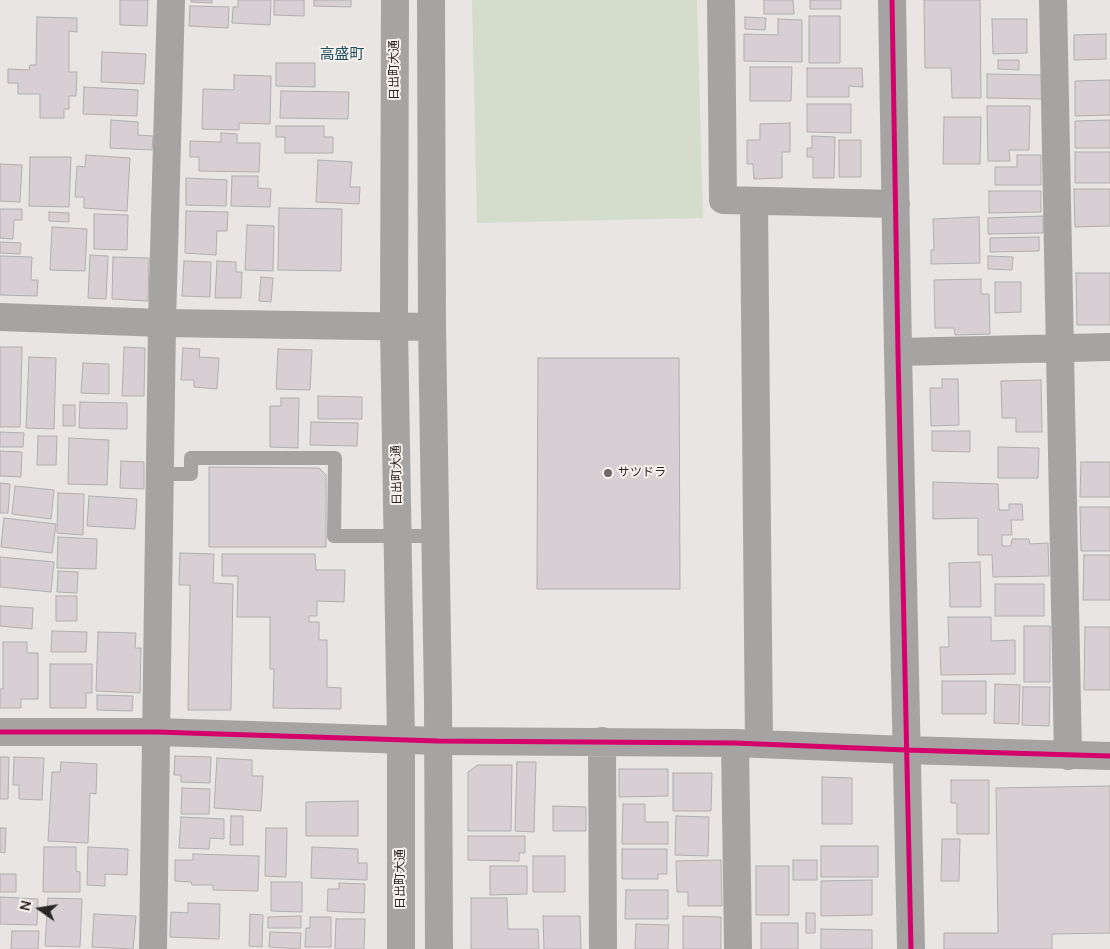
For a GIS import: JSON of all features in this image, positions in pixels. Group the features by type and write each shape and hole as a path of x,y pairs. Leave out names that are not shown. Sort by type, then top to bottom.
{"street":[{"path":"153,949 162,323 171,0"},
{"name":"日出町大通","path":"395,0 394,327 401,740 401,949"},
{"path":"430,0 439,949"},
{"path":"721,0 723,200 896,204"},
{"path":"892,0 910,949"},
{"path":"1053,0 1068,756"},
{"path":"738,949 747,743 754,201"},
{"path":"0,317 162,323 432,327"},
{"path":"898,352 1110,347"},
{"path":"0,732 157,732 438,741 747,743 1068,756 1110,756"},
{"path":"602,741 603,949"}],"lane":[{"path":"160,474 191,474 191,458 335,458 334,536 435,536"}],"green space":[{"path":"472,0 697,0 703,218 477,223"}],"building":[{"path":"120,0 148,0 147,26 120,25"},
{"path":"191,0 212,0 212,3 191,2"},
{"path":"238,0 271,0 270,25 232,23 233,7 238,7"},
{"path":"274,0 304,0 304,16 274,15"},
{"path":"314,0 351,0 351,7 314,6"},
{"path":"764,0 793,0 794,14 764,14"},
{"path":"810,0 841,0 841,9 810,9"},
{"path":"924,0 980,0 981,98 952,98 951,68 925,68"},
{"path":"190,6 229,7 228,28 189,26"},
{"path":"809,16 840,16 840,63 809,63"},
{"path":"37,17 77,18 77,32 69,31 69,72 77,72 76,96 69,96 69,109 64,109 64,118 40,118 40,94 18,94 18,83 8,83 8,69 29,70 30,65 36,65"},
{"path":"745,17 766,18 765,30 745,29"},
{"path":"778,19 802,20 802,62 744,61 744,34 778,35"},
{"path":"992,19 1027,19 1027,53 993,54"},
{"path":"1106,34 1106,59 1074,60 1074,35"},
{"path":"102,52 146,54 144,84 101,82"},
{"path":"998,60 1019,60 1019,70 998,69"},
{"path":"276,63 315,63 315,87 276,86"},
{"path":"750,67 792,67 791,101 750,101"},
{"path":"807,68 862,68 863,87 849,86 849,97 807,97"},
{"path":"987,74 1042,75 1042,99 987,98"},
{"path":"234,75 271,76 270,124 239,123 239,130 202,129 203,89 234,90"},
{"path":"1110,80 1110,115 1075,116 1075,81"},
{"path":"84,87 138,90 137,116 83,114"},
{"path":"281,91 349,92 348,119 280,118"},
{"path":"807,104 851,104 851,133 807,132"},
{"path":"987,106 1030,106 1029,150 1009,150 1010,161 988,161"},
{"path":"944,117 981,117 980,164 943,164"},
{"path":"111,120 138,122 138,135 153,136 152,150 110,148"},
{"path":"1110,120 1110,148 1075,148 1075,121"},
{"path":"790,123 790,152 782,152 782,178 754,179 753,164 747,164 747,140 760,140 760,124"},
{"path":"276,126 324,126 324,137 333,137 333,153 285,153 285,137 276,137"},
{"path":"221,133 237,134 237,143 260,143 259,172 199,171 199,157 190,157 190,141 221,142"},
{"path":"812,136 835,137 834,178 813,178 813,157 807,157 807,148 812,148"},
{"path":"839,140 861,140 861,177 839,177"},
{"path":"1075,152 1110,152 1110,183 1075,183"},
{"path":"86,155 130,158 127,211 84,208 84,197 75,197 77,166 85,167"},
{"path":"1017,155 1041,155 1041,185 995,185 995,167 1017,167"},
{"path":"30,157 71,157 69,207 29,206"},
{"path":"318,160 352,162 350,187 360,187 359,204 316,202"},
{"path":"0,164 22,165 20,202 0,201"},
{"path":"232,176 258,176 258,188 271,189 270,207 231,206"},
{"path":"186,178 227,180 226,206 186,205"},
{"path":"1074,189 1110,189 1110,226 1075,227"},
{"path":"989,191 1041,191 1041,212 989,213"},
{"path":"279,208 342,209 341,271 278,270"},
{"path":"0,209 22,209 22,220 14,220 13,239 0,238"},
{"path":"186,211 228,212 227,231 217,231 216,255 185,253"},
{"path":"49,212 69,213 69,222 49,221"},
{"path":"94,214 128,215 127,250 94,249"},
{"path":"1043,216 1043,233 988,234 988,218"},
{"path":"979,217 980,263 931,264 931,250 934,250 933,219"},
{"path":"247,225 274,226 273,271 245,270"},
{"path":"52,227 87,229 85,271 50,270"},
{"path":"1039,237 1039,251 990,252 990,238"},
{"path":"0,242 21,243 20,254 0,253"},
{"path":"90,255 108,256 106,299 88,298"},
{"path":"0,256 32,257 31,280 38,280 37,296 0,295"},
{"path":"988,256 1013,257 1012,270 988,269"},
{"path":"113,257 149,258 148,301 112,299"},
{"path":"184,261 211,262 210,297 182,296"},
{"path":"217,261 236,262 236,272 242,272 241,298 215,298"},
{"path":"1076,273 1110,273 1110,325 1077,325"},
{"path":"261,277 273,278 271,302 259,301"},
{"path":"981,279 981,294 989,294 990,334 955,335 954,328 935,328 934,280"},
{"path":"995,282 1021,282 1021,312 995,313"},
{"path":"0,347 22,347 20,427 0,427"},
{"path":"124,347 145,348 144,396 122,396"},
{"path":"183,348 200,349 199,357 219,358 217,389 194,387 194,380 181,380"},
{"path":"278,349 312,350 310,390 276,389"},
{"path":"29,357 56,358 54,429 26,428"},
{"name":"サツドラ","path":"538,358 679,358 680,589 537,589"},
{"path":"83,363 109,364 109,394 81,393"},
{"path":"942,379 958,379 959,425 931,426 930,388 942,388"},
{"path":"1041,380 1042,432 1016,432 1016,418 1002,418 1001,381"},
{"path":"318,396 362,397 362,419 318,419"},
{"path":"281,398 299,398 298,448 270,447 270,406 281,406"},
{"path":"80,402 127,403 127,429 79,428"},
{"path":"63,405 75,405 75,426 63,426"},
{"path":"311,422 358,423 357,446 310,445"},
{"path":"932,431 970,431 970,452 932,451"},
{"path":"0,432 24,433 23,447 0,447"},
{"path":"38,436 57,436 56,465 37,465"},
{"path":"69,438 109,440 107,485 68,484"},
{"path":"998,447 1039,448 1038,478 998,478"},
{"path":"0,451 22,452 21,477 0,476"},
{"path":"121,461 144,462 144,489 120,488"},
{"path":"1081,462 1110,462 1110,497 1080,497"},
{"path":"209,467 319,468 326,475 326,547 209,547"},
{"path":"933,482 998,484 999,510 1009,510 1009,504 1022,504 1023,520 1011,520 1012,535 1002,535 1002,546 1011,546 1012,539 1029,539 1030,544 1048,543 1049,576 993,577 992,555 978,555 978,518 933,519"},
{"path":"0,483 10,484 8,513 0,513"},
{"path":"15,486 54,490 51,519 12,514"},
{"path":"58,493 84,494 83,535 57,533"},
{"path":"89,496 137,499 135,529 87,526"},
{"path":"1080,507 1110,507 1110,551 1081,551"},
{"path":"4,518 56,524 52,553 1,547"},
{"path":"58,537 97,539 96,569 57,568"},
{"path":"180,553 214,554 213,583 233,584 231,710 188,710 190,585 179,585"},
{"path":"222,554 315,554 316,570 345,570 344,602 317,601 317,616 309,616 309,622 319,622 319,640 327,640 327,687 341,688 341,709 273,708 274,669 270,669 270,617 237,617 238,576 222,576"},
{"path":"1084,555 1110,555 1110,600 1083,600"},
{"path":"0,557 54,562 51,592 0,587"},
{"path":"980,562 981,607 950,607 949,563"},
{"path":"58,571 78,572 77,593 57,592"},
{"path":"995,584 1044,584 1044,616 995,616"},
{"path":"56,596 77,596 77,621 56,621"},
{"path":"0,606 33,608 32,629 0,626"},
{"path":"948,617 991,617 991,641 1015,640 1015,674 941,675 940,647 949,647"},
{"path":"1024,626 1050,626 1050,682 1024,682"},
{"path":"1085,627 1110,627 1110,690 1084,690"},
{"path":"52,631 87,632 86,652 51,652"},
{"path":"98,632 136,633 135,648 141,648 140,693 96,691"},
{"path":"3,642 27,642 27,653 38,653 38,699 21,699 21,708 0,708 0,689 3,689"},
{"path":"50,664 92,664 92,693 86,693 86,708 50,708"},
{"path":"942,681 986,681 986,714 942,714"},
{"path":"995,684 1020,685 1019,724 994,723"},
{"path":"1023,687 1050,687 1049,726 1022,725"},
{"path":"97,695 133,696 132,711 97,710"},
{"path":"175,756 211,757 210,783 181,782 181,775 174,775"},
{"path":"0,757 9,757 8,799 0,799"},
{"path":"14,757 44,758 42,800 19,799 19,785 13,785"},
{"path":"217,758 252,760 252,776 263,776 261,811 214,808"},
{"path":"61,762 97,764 96,794 90,793 88,843 48,841 52,772 60,772"},
{"path":"517,762 536,762 534,832 515,831"},
{"path":"478,765 512,765 511,831 468,831 468,772"},
{"path":"619,769 668,769 668,796 619,797"},
{"path":"673,773 712,773 711,811 673,811"},
{"path":"822,777 852,778 852,824 822,824"},
{"path":"951,780 989,780 989,834 957,834 957,803 951,803"},
{"path":"1110,786 1110,933 1052,934 1052,949 944,949 944,933 998,933 996,788"},
{"path":"182,788 210,789 209,814 181,814"},
{"path":"358,801 358,836 306,836 306,802"},
{"path":"623,804 645,804 645,822 668,822 668,844 622,844"},
{"path":"553,806 586,807 586,831 553,831"},
{"path":"231,816 243,816 243,845 230,845"},
{"path":"676,816 709,817 708,856 675,855"},
{"path":"181,817 224,819 224,839 210,838 209,849 179,848"},
{"path":"0,828 6,828 5,853 0,852"},
{"path":"266,828 287,828 286,877 265,876"},
{"path":"468,836 525,836 525,853 519,853 519,861 468,860"},
{"path":"942,839 960,839 959,881 941,881"},
{"path":"821,846 878,846 878,877 821,877"},
{"path":"44,847 76,847 76,871 80,872 80,892 43,892"},
{"path":"88,847 128,849 127,875 105,874 105,886 87,885"},
{"path":"312,847 358,849 358,863 367,863 367,880 311,878"},
{"path":"622,849 667,849 667,874 658,874 658,879 622,879"},
{"path":"193,854 259,856 258,891 213,890 213,885 192,885 191,882 175,881 175,860 193,860"},
{"path":"533,856 565,856 565,892 533,892"},
{"path":"721,860 722,906 688,906 688,892 677,892 676,861"},
{"path":"793,860 817,860 817,880 793,880"},
{"path":"490,866 527,866 527,894 490,895"},
{"path":"756,866 789,866 789,915 756,915"},
{"path":"0,874 16,874 16,892 0,892"},
{"path":"872,880 872,915 821,916 821,881"},
{"path":"271,882 302,882 302,912 271,911"},
{"path":"339,883 365,884 364,913 327,911 328,889 339,889"},
{"path":"626,890 668,890 668,919 625,919"},
{"path":"0,897 38,899 37,925 0,924"},
{"path":"48,898 82,899 80,947 45,946"},
{"path":"471,898 507,898 508,929 538,929 539,949 471,949"},
{"path":"188,903 220,904 219,939 170,937 171,912 188,913"},
{"path":"806,913 815,913 815,933 806,933"},
{"path":"94,914 136,916 133,949 92,947"},
{"path":"250,914 263,915 262,947 249,946"},
{"path":"301,916 301,928 268,928 268,917"},
{"path":"543,916 580,916 581,949 544,949"},
{"path":"683,916 721,917 721,949 683,949"},
{"path":"310,917 331,917 331,947 305,947 306,928 310,928"},
{"path":"336,919 365,919 364,949 335,949"},
{"path":"761,923 798,923 798,949 761,949"},
{"path":"636,924 669,925 668,949 635,949"},
{"path":"821,929 872,930 872,949 821,949"},
{"path":"12,931 39,931 38,949 11,949"},
{"path":"270,932 301,933 300,949 269,947"}],"cycle path":[{"path":"892,0 911,949"},
{"path":"0,732 157,732 438,741 735,743 1110,756"}],"place":[{"name":"サツドラ","path":"608,473"}],"district":[{"name":"高盛町","path":"342,55"}]}
